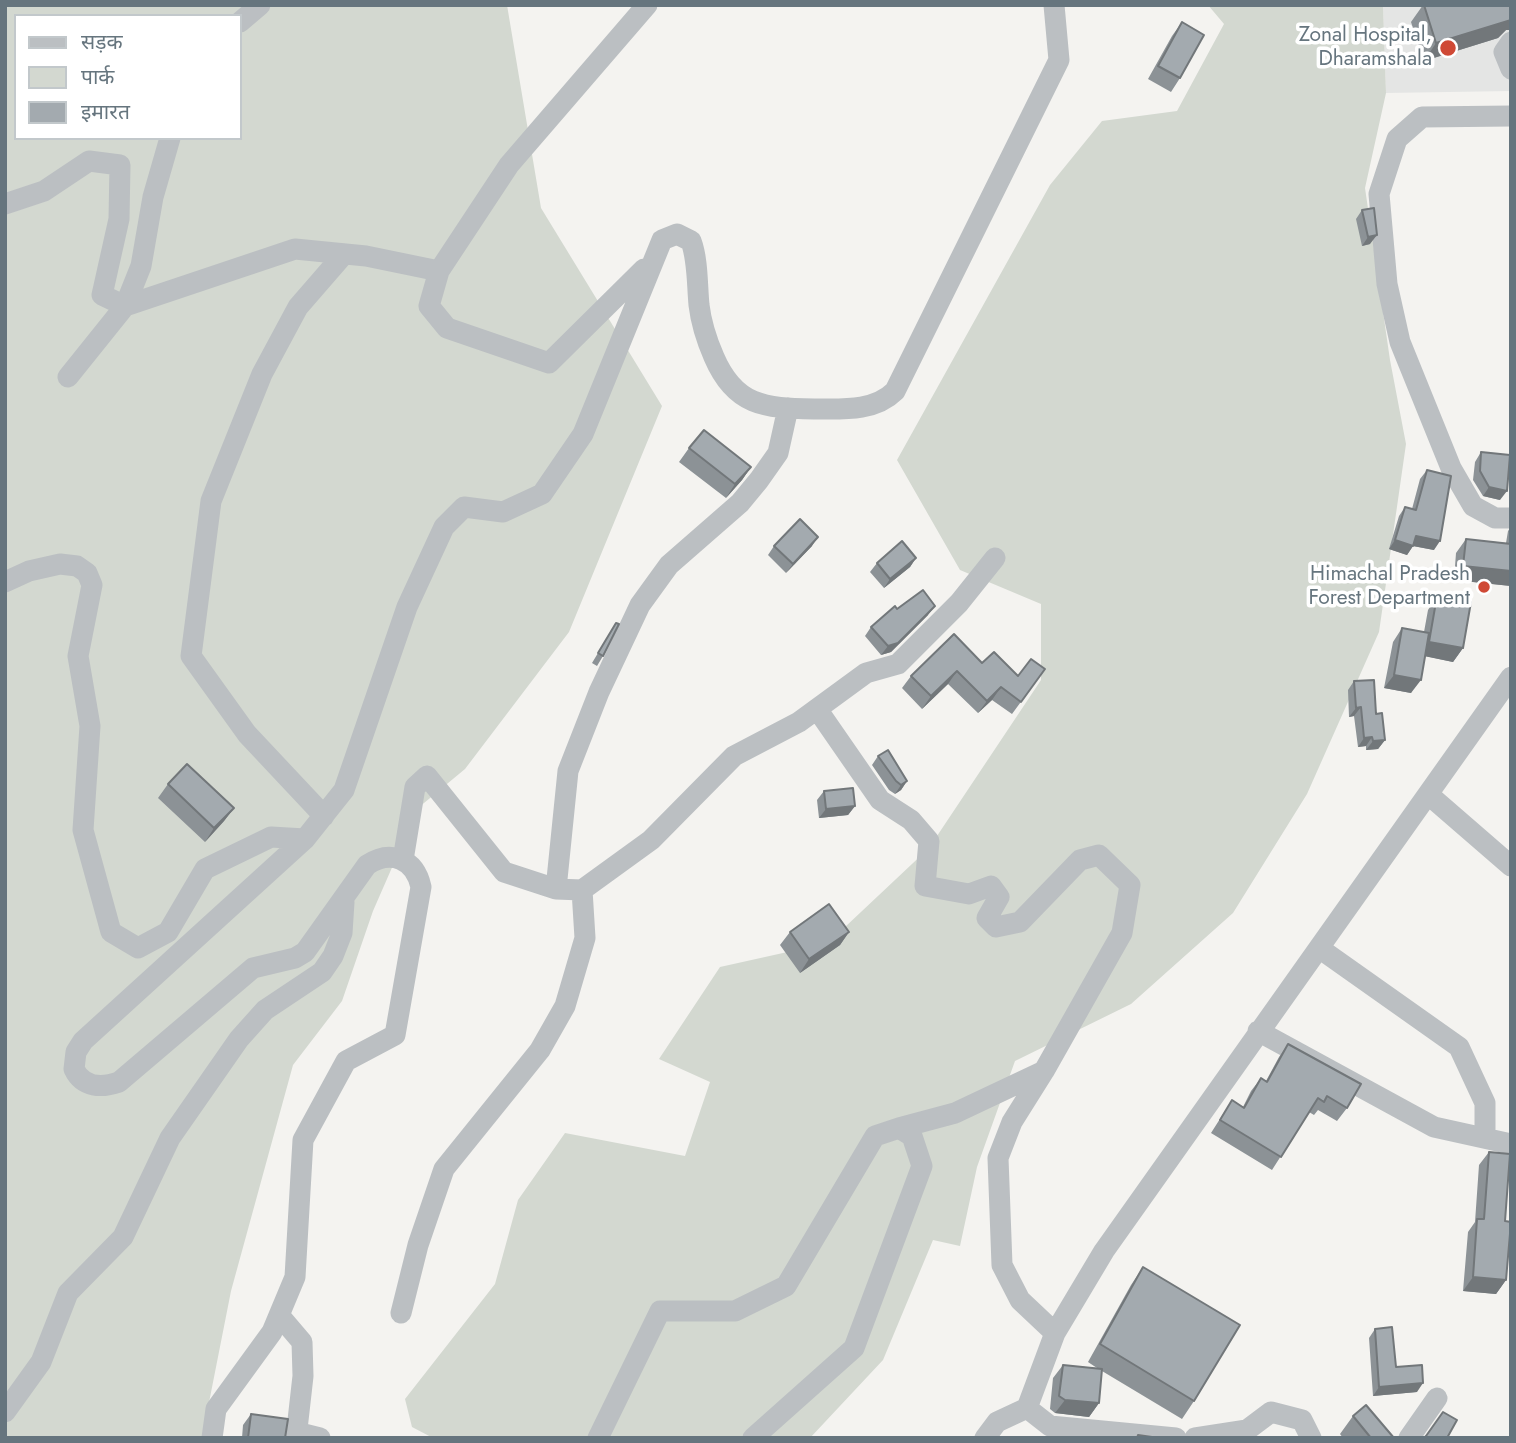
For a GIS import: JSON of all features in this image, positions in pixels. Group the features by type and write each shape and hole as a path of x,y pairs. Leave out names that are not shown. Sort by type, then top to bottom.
{"street":[{"path":"242,20 260,5"},
{"path":"647,5 509,165 439,271 429,306 447,328 549,363 650,263"},
{"path":"212,1438 216,1409 272,1332 295,1277 303,1140 346,1061 395,1035 421,887 416,870 403,860 385,857 368,866 305,952 295,958 253,968 126,1078 101,1086 84,1082 78,1076 73,1063 83,1041 305,839 344,790 407,607 444,527 464,508 503,512 542,494 583,433 650,263 662,240 677,234 691,241 700,312 722,375 732,390 745,398 788,408 863,407 882,402 895,391 1059,60 1054,5"},
{"path":"1511,42 1504,52 1511,69"},
{"path":"1511,116 1422,117 1397,139 1379,194 1387,284 1400,342 1451,468 1473,506 1495,518 1511,519"},
{"path":"68,377 125,306 141,266 153,197 169,140"},
{"path":"5,204 44,191 89,161 120,164 119,219 102,295 125,306 295,249 344,254 439,271"},
{"path":"324,816 247,734 191,656 211,501 262,374 299,307 344,254"},
{"path":"556,889 568,771 599,692 640,605 669,565 740,503 759,480 778,453 788,408"},
{"path":"403,860 415,787 427,776 504,872 556,889 582,890 651,840 734,756 799,722 866,673 898,664 959,603 995,558"},
{"path":"5,582 29,571 60,564 77,566 87,573 92,584 78,656 90,726 83,830 111,932 138,948 168,932 205,869 271,837 305,839"},
{"path":"985,1438 998,1422 1027,1408 1055,1333 1104,1251 1511,677"},
{"path":"817,709 880,800 911,820 929,841 925,886 969,894 991,886 999,897 988,918 996,927 1020,922 1080,860 1099,855 1130,885 1122,933 1012,1122 998,1158 1002,1265 1020,1300 1055,1333"},
{"path":"1429,794 1511,866"},
{"path":"401,1313 418,1245 444,1169 540,1050 565,1006 585,938 582,890"},
{"path":"5,1412 41,1362 68,1293 123,1237 170,1138 239,1039 265,1010 322,972 333,956 342,933 344,902"},
{"path":"1319,948 1459,1047 1485,1103 1485,1138"},
{"path":"1258,1031 1434,1128 1511,1144"},
{"path":"598,1438 660,1311 735,1311 786,1286 875,1136 955,1113 1044,1071"},
{"path":"753,1438 854,1348 922,1166 912,1136 899,1128"},
{"path":"279,1315 302,1342 303,1376 296,1435 320,1438"},
{"path":"1409,1438 1437,1398"},
{"path":"1027,1408 1053,1432 1176,1438"},
{"path":"1195,1438 1247,1430 1271,1412 1303,1420 1311,1438"}],"shaded area":[{"name":"Zonal Hospital, Dharamshala","path":"1383,5 1511,5 1511,91 1386,93"}],"green space":[{"path":"5,5 507,5 541,208 662,406 569,632 465,769 418,808 373,911 342,1001 293,1065 231,1291 202,1438 5,1438"},
{"path":"1208,5 1383,5 1386,93 1365,188 1390,360 1406,444 1379,632 1307,794 1233,913 1131,1004 1015,1061 977,1167 960,1246 933,1240 883,1360 810,1438 433,1438 412,1427 405,1399 495,1284 518,1200 565,1133 685,1156 710,1082 659,1059 720,967 828,943 929,848 1041,680 1041,604 960,570 897,460 1050,185 1102,121 1177,111 1224,24"}],"building":[{"path":"1424,5 1511,5 1511,20 1436,43"},
{"path":"1182,22 1204,35 1180,78 1158,66"},
{"path":"1374,208 1377,235 1368,237 1362,210"},
{"path":"704,430 751,467 735,484 689,448"},
{"path":"1481,452 1510,455 1507,491 1489,487 1480,471"},
{"path":"1427,470 1451,476 1440,541 1416,536 1413,546 1395,540 1405,507 1416,510"},
{"path":"800,519 818,537 793,564 774,546"},
{"path":"1466,539 1511,544 1511,571 1463,566"},
{"path":"902,541 916,558 890,579 877,563"},
{"path":"923,590 935,606 898,643 888,646 871,627 895,606 897,609"},
{"path":"1437,596 1471,602 1463,648 1429,642"},
{"path":"616,623 619,624 603,656 598,653"},
{"path":"1402,628 1429,633 1421,680 1394,675"},
{"path":"954,634 982,663 994,652 1018,676 1031,659 1045,669 1021,702 1001,687 987,701 957,671 931,696 911,676"},
{"path":"1374,680 1376,714 1382,713 1385,740 1373,741 1372,737 1364,738 1361,707 1356,708 1354,681"},
{"path":"888,750 907,781 901,785 878,756"},
{"path":"187,764 234,808 214,828 168,784"},
{"path":"853,788 855,806 826,809 824,791"},
{"path":"829,904 849,932 809,959 790,932"},
{"path":"1288,1044 1361,1084 1347,1108 1327,1096 1324,1102 1318,1098 1281,1157 1220,1120 1232,1100 1244,1108 1261,1078 1267,1082"},
{"path":"1489,1152 1510,1154 1505,1221 1511,1222 1506,1280 1473,1277 1477,1219 1484,1219"},
{"path":"1143,1267 1240,1325 1194,1401 1100,1344"},
{"path":"1392,1327 1396,1367 1422,1365 1423,1383 1379,1387 1375,1329"},
{"path":"1063,1365 1102,1369 1099,1403 1065,1400 1059,1396"},
{"path":"1366,1405 1394,1438 1371,1438 1353,1416"},
{"path":"1443,1412 1457,1420 1447,1438 1424,1438 1426,1436"},
{"path":"251,1414 288,1419 285,1438 248,1438"},
{"path":"1138,1435 1159,1438 1137,1438"}],"place":[{"name":"Zonal Hospital, Dharamshala","path":"1448,48"},
{"name":"Himachal Pradesh Forest Department","path":"1484,587"}]}
